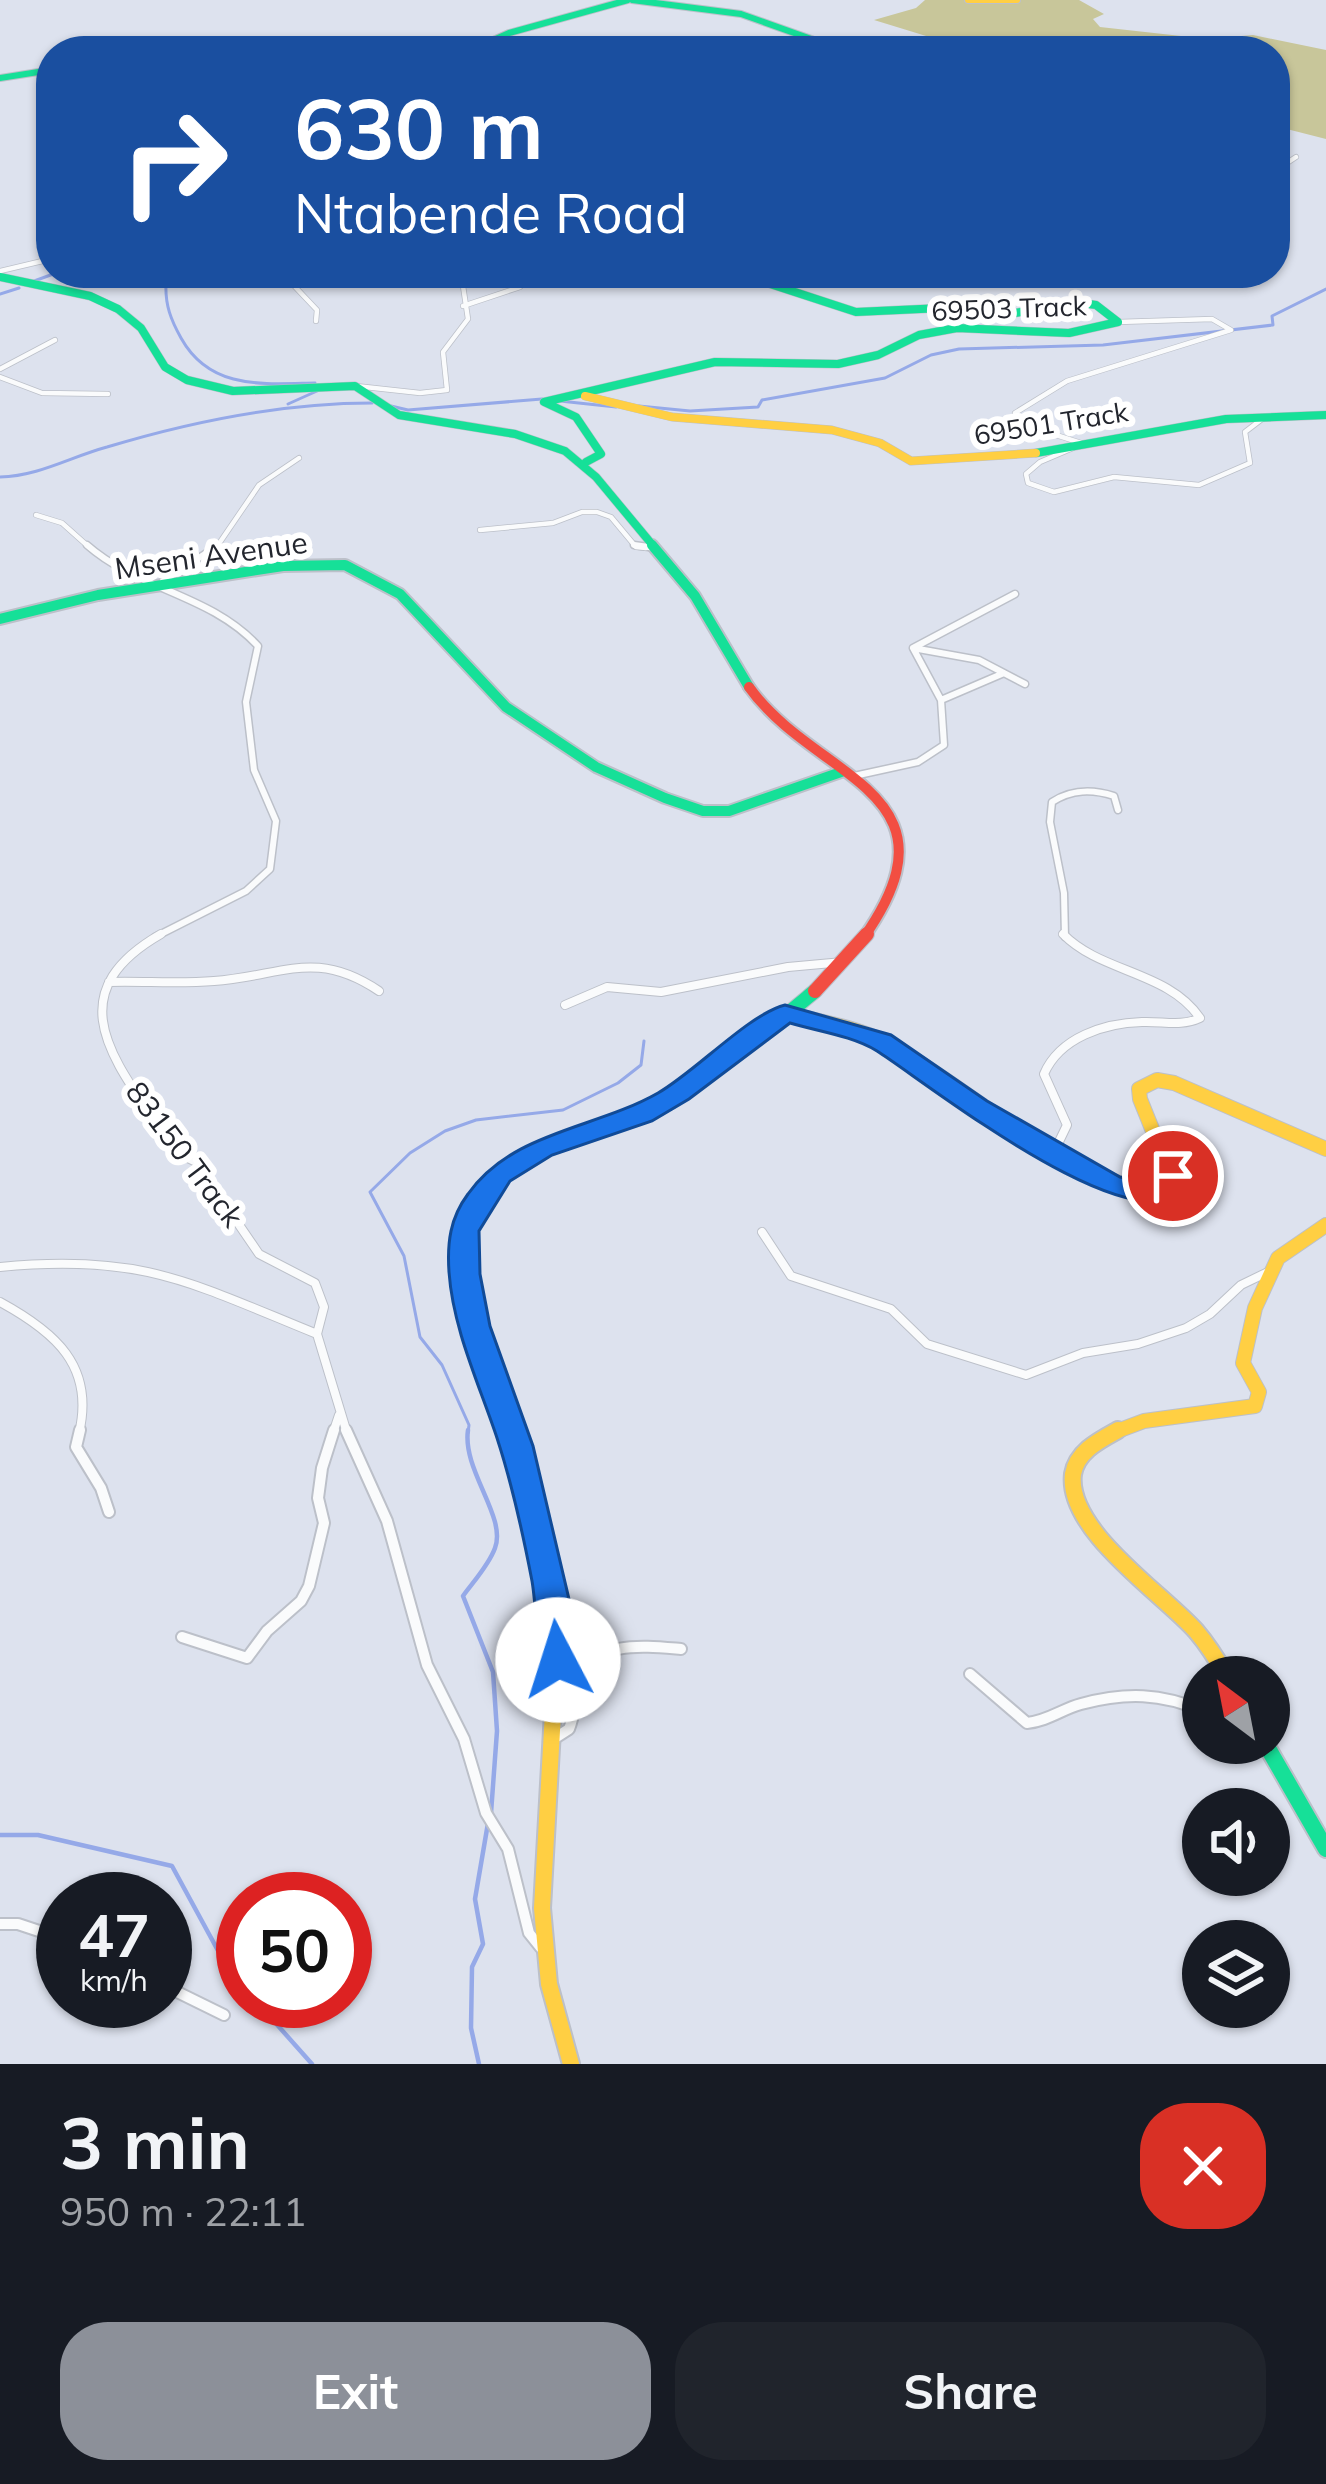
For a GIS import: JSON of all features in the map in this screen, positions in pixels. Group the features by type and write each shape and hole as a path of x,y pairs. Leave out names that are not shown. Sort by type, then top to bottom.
{"street":[{"path":"501,36 630,0 712,4 809,36"},
{"path":"968,0 1017,0"},
{"path":"0,78 36,72"},
{"path":"1290,161 1296,157"},
{"path":"0,274 36,263"},
{"path":"0,274 15,285 36,287"},
{"path":"42,288 78,292 131,316 152,335 165,367 208,387 245,393 355,386 433,394 447,390 439,367 446,341 468,320 463,288"},
{"path":"297,288 317,310 316,321"},
{"path":"463,306 517,288"},
{"name":"69503 Track","path":"784,288 862,313 942,308 1015,313 1075,302 1096,305 1118,322"},
{"path":"1076,444 1024,424 1015,413 1066,382 1231,327 1208,319 1118,322"},
{"name":"69503 Track","path":"576,394 715,362 838,364 878,355 919,335 957,328 1069,333 1118,322"},
{"path":"0,373 55,340"},
{"path":"0,373 41,393 108,394"},
{"path":"355,386 371,392 393,414 544,442 586,462 718,623 761,711 849,774 889,811 896,835 897,861 886,912 844,962 785,1013 661,1104 620,1124 542,1148 517,1162 478,1202 464,1231 464,1274 474,1326 516,1446 558,1629 544,1953 572,2064"},
{"path":"576,394 544,403 581,421 601,454 586,462"},
{"name":"69501 Track","path":"576,394 672,416 832,430 880,443 911,461 1010,458 1275,415 1326,415"},
{"path":"1076,444 1032,467 1026,474 1029,485 1059,492 1091,480 1131,476 1202,485 1249,464 1244,437 1249,424 1275,415"},
{"path":"164,583 217,547 259,484 298,458"},
{"path":"480,530 553,523 582,512 597,512 611,517 636,547 658,548"},
{"path":"36,515 65,521 109,561 228,617 258,646 246,702 254,770 276,821 277,844 270,868 257,882 200,917 132,947 109,982"},
{"name":"Mseni Avenue","path":"0,619 164,583 298,564 359,569 410,603 506,707 596,767 694,808 741,808 849,774"},
{"path":"913,648 1015,594"},
{"path":"849,774 918,762 944,746 941,700 913,648"},
{"path":"913,648 966,656 1025,684"},
{"path":"941,700 959,688 1004,673"},
{"path":"1054,1152 1067,1125 1044,1074 1060,1050 1122,1024 1188,1024 1200,1018 1188,1002 1082,950 1063,934 1064,893 1050,822 1052,802 1069,792 1098,791 1114,796 1118,810"},
{"path":"565,1005 607,987 661,992 788,967 844,962"},
{"path":"109,982 223,981 272,968 322,964 364,979 379,991"},
{"name":"83150 Track","path":"109,982 102,1011 105,1043 166,1138 177,1153 196,1162 259,1254 315,1283 324,1307 317,1334"},
{"path":"785,1013 882,1041 977,1108 1112,1185 1152,1194 1170,1188 1170,1161 1138,1094 1144,1084 1157,1080 1326,1149"},
{"path":"762,1232 776,1244 791,1276 891,1309 922,1341 1021,1375 1039,1373 1083,1353 1138,1344 1186,1328 1210,1314 1240,1285 1270,1271 1299,1240 1326,1225"},
{"path":"0,1267 83,1262 152,1270 184,1278 317,1334 339,1415 387,1521 427,1665 464,1739 490,1819 512,1862 529,1933 544,1953"},
{"path":"1211,1656 1181,1616 1092,1528 1067,1478 1072,1459 1084,1447 1130,1424 1255,1406 1258,1392 1243,1363 1244,1349 1270,1271"},
{"path":"0,1302 45,1327 81,1379 87,1400 76,1447 110,1512"},
{"path":"182,1636 206,1639 234,1658 247,1658 267,1631 301,1601 318,1557 322,1468 339,1415"},
{"path":"554,1738 565,1736 574,1722 581,1676 591,1661 625,1647 681,1649"},
{"path":"970,1674 1027,1723 1045,1721 1080,1704 1163,1694 1182,1702"},
{"path":"1277,1764 1326,1849"},
{"path":"0,1924 36,1930"}],"shaded area":[{"path":"925,0 1079,0 1104,14 1093,19 1100,27 1181,36 926,36 874,20 916,8"},
{"path":"1290,43 1326,50 1326,139 1290,130"}],"waterway":[{"path":"26,284 36,280"},
{"path":"0,294 19,288"},
{"path":"166,288 177,331 207,367 257,383 315,383"},
{"path":"639,406 690,411 758,407 762,400 885,378 931,355 959,349 1103,345 1273,325 1272,316 1326,289"},
{"path":"288,404 317,391"},
{"path":"391,406 408,410 542,399"},
{"path":"560,401 616,407"},
{"path":"0,477 205,422 305,406 372,403"},
{"path":"468,1433 469,1425 442,1365 420,1337 404,1256 370,1192 410,1153 445,1131 476,1120 563,1110 618,1083 641,1065 644,1041"},
{"path":"468,1433 471,1461 497,1536 489,1561 463,1596 493,1672 497,1731 491,1813"},
{"path":"479,2064 471,2028 472,1967 483,1944 475,1899 488,1823"},
{"path":"0,1835 38,1835 172,1866 216,1947"},
{"path":"280,2028 312,2064"}],"traffic: fast":[{"path":"502,36 628,0"},
{"path":"632,0 741,14 808,36"},
{"path":"0,78 36,72"},
{"path":"0,277 36,286"},
{"path":"49,288 90,296 118,309 141,328 165,367 187,380 233,391 355,386 399,415 515,434 565,451 596,477 695,596 749,687"},
{"path":"586,462 601,454 576,417 544,402 715,362 838,364 878,355 919,335 957,328 1069,333 1118,322 1096,305 1075,302 1015,313 942,308 856,312 783,288"},
{"path":"1036,453 1226,419 1326,415"},
{"path":"0,619 98,595 283,566 345,565 400,594 506,707 596,767 665,798 703,811 729,811 844,771"},
{"path":"556,1659 536,1518 466,1300 462,1253 467,1226 487,1191 518,1163 667,1101 733,1057 815,991"},
{"path":"1277,1764 1326,1849"}],"traffic: slow":[{"path":"968,0 1017,0"},
{"path":"585,396 672,417 832,430 880,443 911,461 1036,453"},
{"path":"786,1013 884,1042 1049,1153 1120,1186 1158,1194 1173,1181 1140,1099 1139,1089 1157,1080 1174,1083 1326,1149"},
{"path":"1214,1656 1089,1524 1075,1496 1073,1470 1090,1446 1128,1425 1255,1406 1259,1392 1243,1363 1255,1308 1278,1258 1326,1225"},
{"path":"556,1659 542,1908 549,1984 571,2064"}],"traffic: jam":[{"path":"749,687 784,726 855,775 882,802 896,830 899,859 893,888 879,916 815,991"}],"route":[{"path":"558,1660 558,1629 546,1563 516,1446 474,1326 464,1274 464,1231 478,1202 500,1174 542,1148 620,1124 680,1093 785,1013 882,1041 977,1108 1112,1185 1158,1194 1172,1186 1173,1176"}]}
